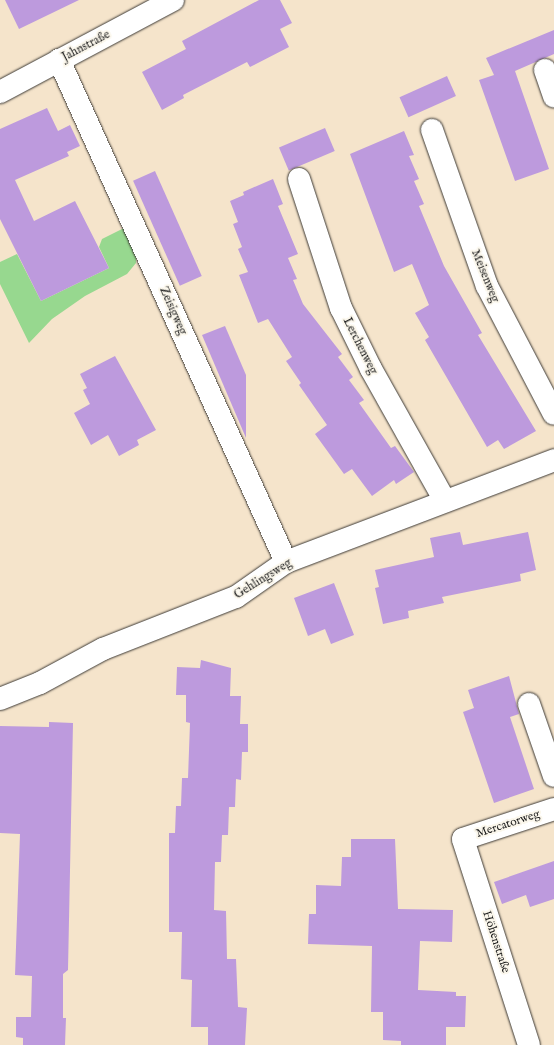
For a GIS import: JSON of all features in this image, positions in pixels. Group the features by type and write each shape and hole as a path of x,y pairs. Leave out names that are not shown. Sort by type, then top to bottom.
{"street":[{"name":"Jahnstraße","path":"2,85 60,60 173,0"},
{"name":"Zeisigweg","path":"60,60 286,562"},
{"path":"545,70 554,96"},
{"name":"Meisenweg","path":"432,130 487,286 554,414"},
{"name":"Lerchenweg","path":"299,179 341,308 371,369 445,501"},
{"name":"Gehlingsweg","path":"0,699 40,683 103,649 236,597 286,562 554,460"},
{"path":"529,704 554,776"},
{"name":"Mercatorweg","path":"462,839 554,809"},
{"name":"Höhenstraße","path":"462,839 529,1045"}],"green space":[{"path":"126,227 136,248 136,263 127,274 85,296 52,319 29,343 0,284 0,262 17,254 41,301 109,268 99,247 102,239"}],"building":[{"path":"5,0 79,0 19,29"},
{"path":"259,0 280,0 292,23 280,29 289,47 250,67 247,62 183,95 184,98 162,110 142,72 186,49 182,41"},
{"path":"554,30 554,54 515,71 549,169 515,181 479,80 494,75 486,58"},
{"path":"447,76 456,96 408,117 399,97"},
{"path":"47,108 58,131 70,125 80,146 67,152 69,156 15,180 34,221 75,201 109,268 41,301 0,219 0,129"},
{"path":"325,128 335,151 289,171 279,148"},
{"path":"404,131 414,155 409,156 419,179 414,181 424,204 419,206 444,266 482,333 478,335 536,431 504,449 498,440 487,447 425,340 429,337 415,313 429,305 412,264 394,272 350,154"},
{"path":"155,171 202,276 180,286 133,181"},
{"path":"273,179 283,204 278,206 298,254 288,258 297,279 293,280 303,304 342,354 338,357 353,377 349,380 364,400 359,403 391,448 395,446 414,472 396,484 394,480 372,496 352,469 344,474 315,434 327,425 299,385 301,383 286,361 292,357 268,319 258,323 239,275 248,272 238,249 242,247 233,224 238,222 230,201 244,195 243,192"},
{"path":"225,326 246,375 246,438 202,335"},
{"path":"115,356 156,430 137,440 139,445 119,456 108,435 91,445 74,413 90,404 83,390 87,388 80,374"},
{"path":"460,532 463,545 528,532 536,570 520,574 521,581 442,597 444,603 408,611 409,618 383,624 375,588 379,587 375,570 434,557 430,538"},
{"path":"334,583 354,635 331,644 325,629 308,636 294,598"},
{"path":"201,660 231,668 230,696 241,696 240,724 248,724 248,752 242,752 241,780 236,779 235,807 229,807 228,835 222,835 221,862 215,862 214,910 226,911 227,959 236,959 238,1007 247,1008 245,1045 208,1045 208,1027 191,1027 192,980 181,979 182,932 169,932 169,833 175,833 176,806 181,806 182,778 188,778 190,723 186,722 186,695 176,695 177,667 200,668"},
{"path":"509,676 519,714 510,717 534,789 494,803 463,712 474,708 468,690"},
{"path":"49,722 73,723 68,970 63,974 63,1018 66,1018 65,1045 23,1045 23,1038 16,1037 16,1017 31,1017 32,976 15,975 20,834 0,833 0,726 49,727"},
{"path":"351,839 395,839 398,909 453,910 452,942 420,941 418,990 456,992 456,996 466,996 465,1027 446,1027 446,1045 401,1045 401,1041 383,1040 383,1012 371,1012 372,946 308,944 309,914 316,914 316,885 341,886 342,857 351,857"},
{"path":"554,861 554,899 530,907 526,895 502,904 494,882"}]}
